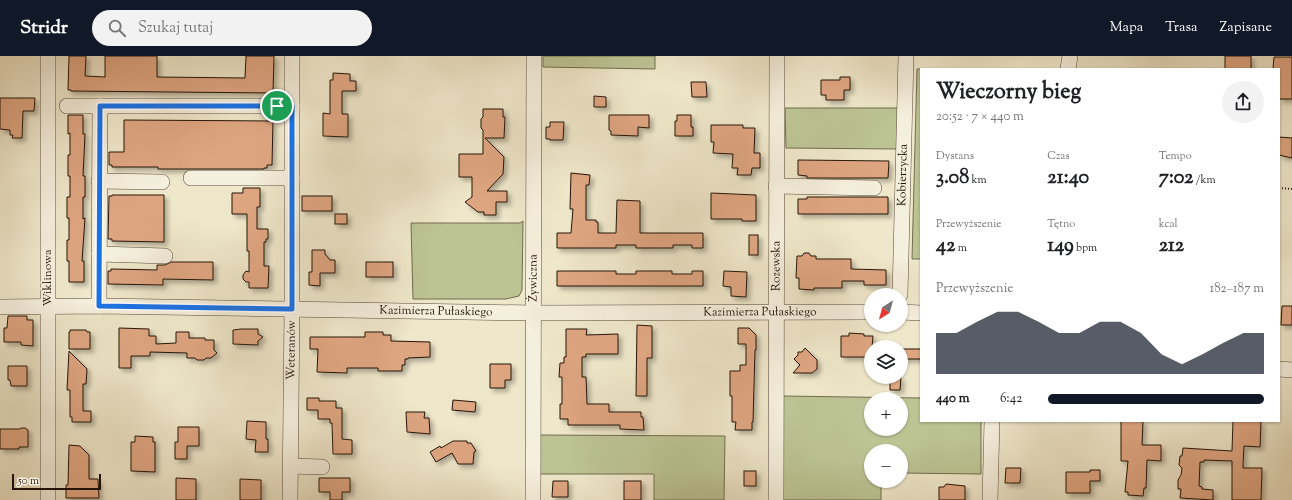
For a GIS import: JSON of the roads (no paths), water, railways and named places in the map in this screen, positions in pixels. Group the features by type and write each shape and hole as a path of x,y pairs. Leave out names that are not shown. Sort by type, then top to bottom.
{"street":[{"name":"Wiklinowa","path":"48,56 48,500"},
{"name":"Weteranów","path":"290,500 292,56"},
{"name":"Żywiczna","path":"533,500 534,56"},
{"name":"Rozewska","path":"776,56 776,500"},
{"name":"Kobierzycka","path":"900,288 906,56"},
{"path":"1068,68 1070,56"},
{"path":"67,106 292,106"},
{"path":"99,306 100,106"},
{"path":"191,178 292,178"},
{"path":"99,181 162,182"},
{"path":"776,186 874,188"},
{"path":"99,254 165,256"},
{"name":"Kazimierza Pułaskiego","path":"0,307 99,306 533,313 864,312"},
{"path":"908,312 920,313"},
{"path":"1280,369 1292,370"},
{"path":"990,500 992,422"},
{"path":"291,466 322,467"}]}
